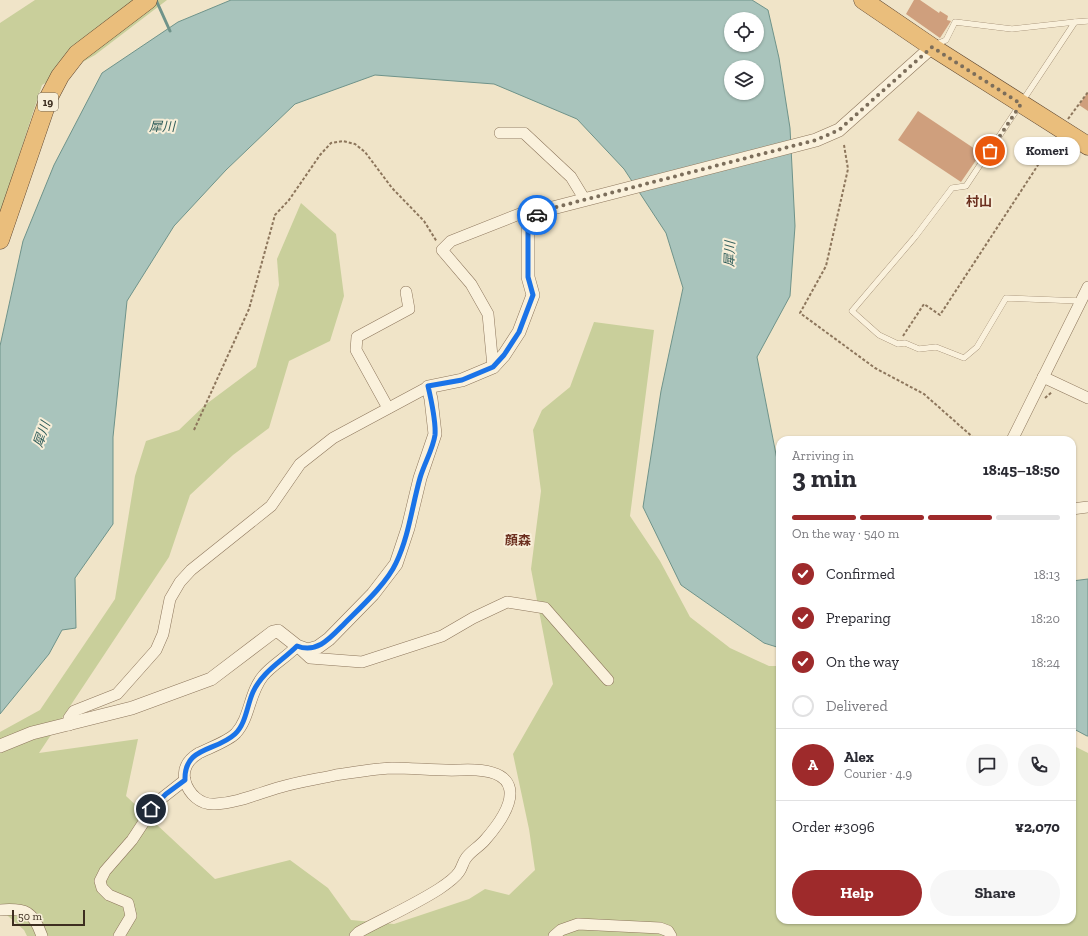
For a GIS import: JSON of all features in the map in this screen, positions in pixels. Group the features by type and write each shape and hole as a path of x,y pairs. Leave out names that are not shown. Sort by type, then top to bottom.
{"highway":[{"name":"19","path":"0,240 49,97 60,76 77,54 148,0"},
{"path":"864,0 932,47 1088,146"}],"street":[{"path":"69,725 69,718 74,711 117,694 156,650 163,634 170,599 180,582 191,570 271,506 300,464 332,438 428,386 462,380 493,367 504,355 519,332 533,295 528,277 528,225 541,211 816,140 839,130 932,47"},
{"path":"500,133 524,133 571,177 585,200"},
{"path":"493,367 488,314 471,284 442,250 451,241 522,213 534,218"},
{"path":"1014,436 1088,287"},
{"path":"388,408 356,350 357,337 409,309 406,292"},
{"path":"1043,377 1088,398"},
{"path":"297,646 308,650 318,647 329,639 373,594 396,564 408,528 420,478 435,434 428,386"},
{"path":"1076,508 1088,507"},
{"path":"0,746 32,733 69,725 132,708 211,679 273,632 278,631 283,634 310,658 362,662 442,636 473,618 507,602 545,608 608,680"},
{"path":"297,646 263,677 253,692 240,727 235,735 192,758 186,764 185,780 191,794 204,802 214,804 245,799 281,787 369,770 476,769 490,771 504,778 509,785 510,794 508,806 499,822 484,841 466,858 459,872 439,889 359,932 355,936"},
{"path":"119,936 131,916 128,903 109,895 102,888 100,882 105,871 132,840 157,802 185,780"},
{"path":"0,910 22,910 31,914 37,923 42,936"},
{"path":"554,936 561,930 578,924 660,928 668,931 671,936"}],"lane":[{"path":"932,47 946,40 955,22 1012,29 1088,21"},
{"path":"1075,22 966,186 952,188 915,237 852,311 880,335 898,344 906,343 919,349 936,347 964,358 977,347 1006,298 1081,301"}],"path":[{"path":"898,344 924,304 940,315 1061,129 1088,92"},
{"path":"194,430 249,309 275,215 289,200 320,155 331,143 343,142 355,144 365,152 392,188 424,221 442,250"},
{"path":"1042,402 1051,392 1055,393"}],"green space":[{"path":"35,0 167,0 95,55 42,85 0,214 0,23"},
{"path":"301,203 336,234 344,296 330,341 289,361 269,428 233,455 190,495 169,557 39,753 138,739 126,796 215,879 290,860 328,888 351,920 394,924 469,899 485,889 509,895 535,870 529,829 513,754 553,684 531,569 541,491 533,430 542,410 570,387 594,322 654,330 630,516 660,561 690,617 730,648 769,666 776,666 776,924 1076,924 1076,747 1088,753 1088,936 27,936 24,930 0,909 0,732 40,710 115,599 135,476 146,441 179,430 205,405 256,367 279,285 277,259"}],"water":[{"name":"犀川","path":"231,0 752,0 768,10 779,58 790,128 795,226 790,296 757,357 776,454 776,647 764,643 681,585 643,507 661,391 683,288 666,233 624,169 577,119 494,84 375,75 295,104 226,170 174,226 127,301 113,437 113,524 75,578 76,628 62,630 49,654 0,714 0,346 23,241 54,165 102,73 178,22"},
{"path":"1088,579 1088,736 1076,730 1076,580"}],"building":[{"path":"914,0 920,0 939,13 940,11 948,16 947,20 951,21 940,38 906,14"},
{"path":"1088,92 1088,111 1079,105"},
{"path":"918,111 981,153 961,182 898,140"}],"waterway":[{"path":"156,0 170,31"}],"way so far":[{"path":"537,215 541,211 576,203 619,190 816,140 839,130 932,47 1021,104 990,151"}],"place":[{"name":"Komeri","path":"990,151"}],"district":[{"name":"村山","path":"979,201"},
{"name":"顔森","path":"518,540"}],"route":[{"path":"151,809 166,794 185,780 186,764 192,758 235,735 240,727 253,692 263,677 272,668 282,661 297,646 308,650 318,647 329,639 373,594 396,564 408,528 420,478 435,434 428,386 462,380 493,367 504,355 519,332 533,295 528,277 528,225 537,215"}]}
